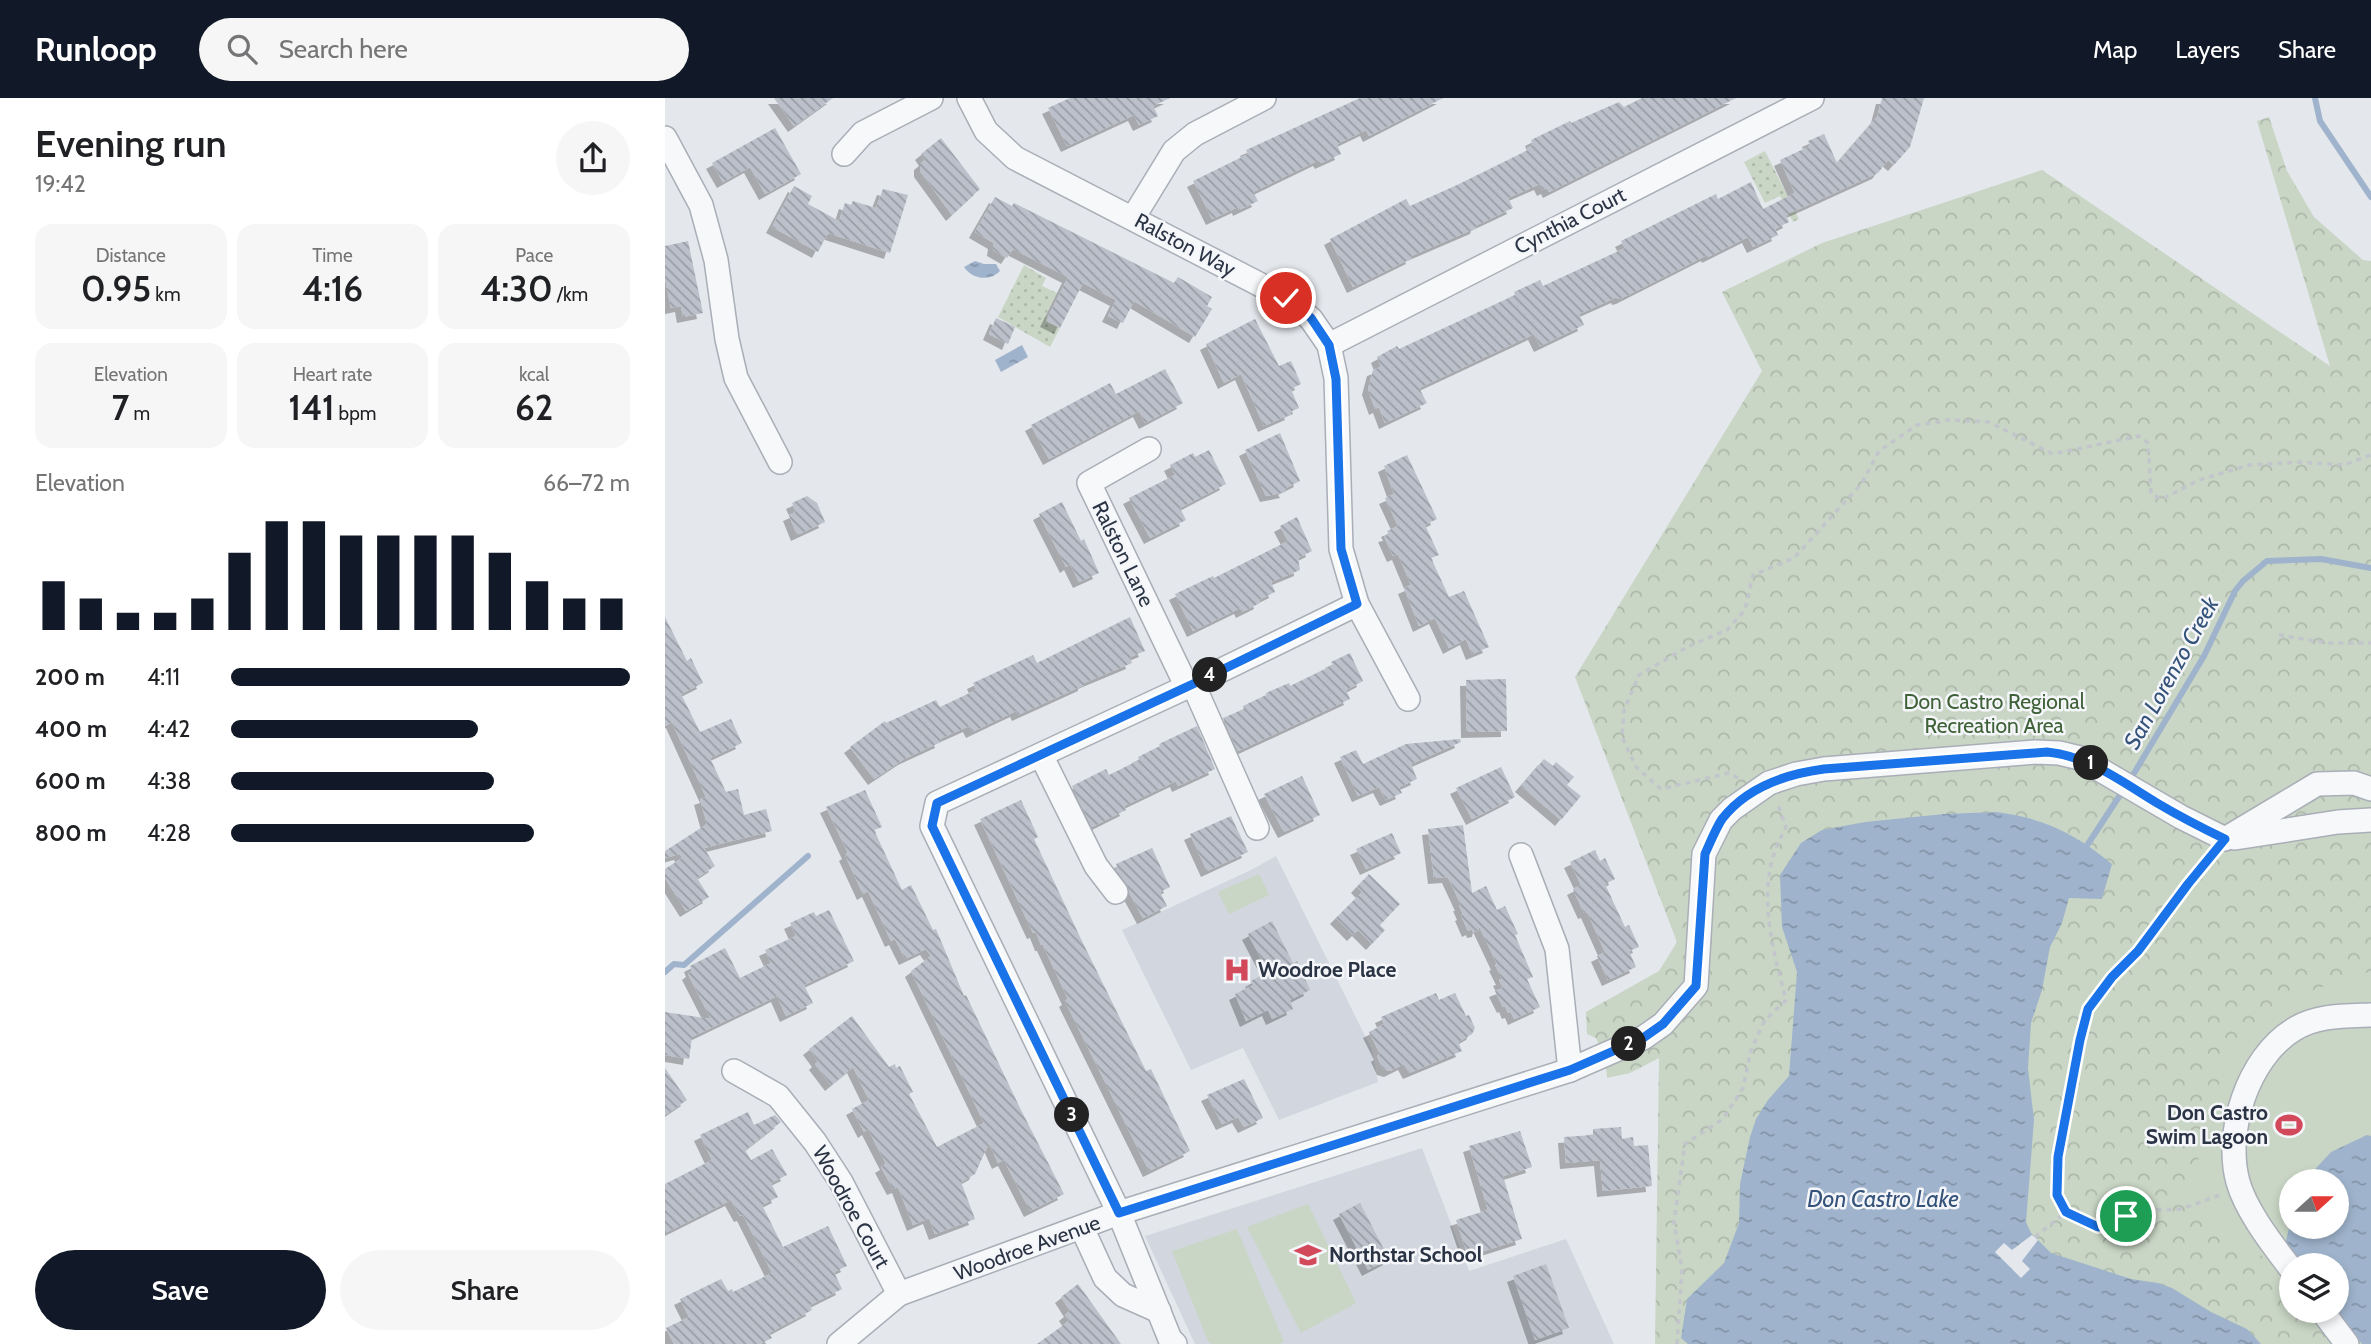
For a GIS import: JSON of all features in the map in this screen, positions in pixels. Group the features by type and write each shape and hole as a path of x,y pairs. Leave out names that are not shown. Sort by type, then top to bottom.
{"street":[{"path":"844,154 863,133 931,98"},
{"name":"Ralston Way","path":"969,98 986,131 1015,158 1286,298 1311,318 1329,345 1336,379 1341,549 1357,604 1408,699"},
{"path":"1133,218 1174,151 1195,134 1264,98"},
{"name":"Cynthia Court","path":"1329,345 1812,98"},
{"path":"665,138 701,205 716,260 727,339 736,378 779,462"},
{"name":"Ralston Lane","path":"1149,449 1089,484 1190,685"},
{"path":"1175,1344 1119,1213 932,826 937,803 1357,604"},
{"path":"1190,685 1257,828"},
{"name":"Woodroe Avenue","path":"839,1344 899,1294 1119,1213 1570,1070 1643,1038 1663,1024 1696,986 1705,854 1721,820 1756,790 1783,778 1811,771 2024,753 2069,755 2099,768 2225,839"},
{"path":"1041,755 1096,866 1116,892"},
{"path":"2225,839 2317,783 2354,783 2371,789"},
{"path":"2337,783 2338,822"},
{"path":"2225,839 2338,822 2371,820"},
{"path":"1521,855 1557,949 1570,1070"},
{"path":"2281,1253 2238,1183 2233,1153 2242,1098 2253,1075 2270,1051 2293,1030 2316,1020 2371,1015"},
{"name":"Woodroe Court","path":"734,1071 778,1096 815,1142 841,1182 899,1294"},
{"path":"1083,1228 1105,1278 1123,1295 1159,1311"},
{"path":"2331,1323 2347,1344"}],"path":[{"path":"1677,1344 1682,1269 1674,1222 1685,1144 1723,1119 1743,1088 1751,1051 1765,1020 1786,1000 1769,923 1768,881 1774,852 1786,827 1778,803 1729,773 1661,789 1636,766 1622,737 1624,710 1639,675 1689,646 1727,629 1745,610 1753,575 1794,558 1862,483 1879,451 1917,425 1948,420 1989,422 2053,454 2139,436 2148,443 2151,494 2162,499 2199,480 2249,465 2299,462 2344,466 2371,455"},
{"path":"2279,635 2327,643 2371,643"},
{"path":"2225,839 2164,914 2138,951 2112,977 2088,1009 2058,1157 2057,1195 2066,1212 2098,1227 2126,1216 2181,1209 2227,1192 2238,1183"},
{"path":"2035,1237 2066,1212"}],"shaded area":[{"name":"Woodroe Place","path":"1276,856 1372,1050 1378,1082 1279,1120 1243,1048 1191,1070 1122,930"},
{"name":"Northstar School","path":"1422,1148 1469,1271 1566,1239 1614,1344 1195,1344 1145,1236"}],"green space":[{"name":"Don Castro Regional Recreation Area","path":"2269,117 2287,171 2314,217 2363,260 2371,261 2371,1344 1655,1344 1659,1058 1630,1073 1607,1078 1606,1061 1596,1038 1587,1034 1586,1012 1659,971 1677,942 1575,677 1762,371 1722,292 1822,243 2042,170 2330,366 2257,121"},
{"path":"1765,151 1799,219 1793,222 1780,196 1765,203 1744,162"},
{"path":"1024,265 1046,278 1042,286 1057,293 1045,316 1061,326 1050,347 998,317"},
{"path":"1259,874 1269,895 1229,914 1218,892"},
{"name":"Don Castro Swim Lagoon","path":"2371,971 2371,1344 2340,1344 2337,1323 2349,1323 2349,1253 2279,1253 2279,1271 2262,1256 2185,1208 2223,1069 2286,999"},
{"path":"1308,1204 1356,1303 1301,1333 1247,1227"},
{"path":"1237,1229 1284,1342 1212,1344 1208,1341 1172,1251"}],"water":[{"path":"975,261 996,264 1000,271 986,278 971,274 964,267"},
{"path":"1022,345 1028,357 1001,372 995,360"},
{"name":"Don Castro Lake","path":"1996,812 2029,818 2059,829 2112,864 2102,899 2069,898 2062,923 2050,947 2042,990 2031,1023 2028,1068 2034,1120 2026,1222 2031,1233 2051,1253 2131,1279 2172,1288 2211,1312 2247,1329 2261,1344 1688,1344 1681,1338 1687,1299 1724,1263 1739,1223 1740,1184 1756,1119 1789,1076 1797,972 1782,927 1780,875 1801,843 1822,830 1865,822"},
{"name":"Don Castro Swim Lagoon","path":"2367,1135 2371,1136 2371,1344 2362,1344 2345,1323 2349,1323 2349,1253 2287,1253 2284,1249 2286,1239 2349,1239 2349,1169 2315,1169 2331,1152"}],"pier":[{"path":"2032,1235 2038,1240 2022,1261 2030,1269 2021,1278 1995,1252 2004,1243 2012,1250"}],"building":[{"path":"774,98 833,98 794,126"},
{"path":"1070,98 1170,98 1153,106 1158,116 1139,125 1134,115 1067,146 1048,108"},
{"path":"1360,98 1443,98 1369,136 1366,130 1337,144 1341,154 1321,163 1319,160 1253,192 1258,201 1212,219 1193,181 1248,154 1246,150"},
{"path":"1642,98 1736,98 1549,192 1547,188 1543,190 1540,184 1508,198 1513,208 1477,225 1476,228 1411,256 1412,258 1353,287 1330,239 1406,199 1410,206 1457,185 1528,150 1527,148 1533,145 1531,140 1570,121 1571,123 1619,102 1624,107"},
{"path":"1882,98 1924,98 1910,147 1894,165 1888,160 1878,173 1786,215 1789,222 1775,229 1778,235 1753,247 1748,237 1622,298 1617,297 1579,314 1584,325 1540,346 1534,334 1419,388 1427,403 1385,423 1379,407 1375,409 1368,389 1373,370 1381,367 1377,357 1515,295 1514,292 1540,280 1543,286 1625,248 1621,241 1716,194 1718,199 1751,182 1763,209 1795,193 1780,160 1810,146 1808,141 1824,134 1837,163 1877,117"},
{"path":"775,128 801,174 765,194 750,167 723,182 712,163"},
{"path":"941,138 980,189 952,215 920,171 920,164 925,160 921,154"},
{"path":"794,186 812,196 808,204 839,221 845,203 851,205 853,201 876,208 883,189 908,195 890,253 828,233 818,252 772,227"},
{"path":"995,197 1012,206 1014,203 1174,283 1178,277 1212,297 1207,306 1212,309 1195,337 1134,301 1123,323 1108,316 1116,300 1083,283 1060,328 1046,321 1068,277 1013,249 1007,258 993,250 994,243 975,232"},
{"path":"688,241 703,313 683,317 681,306 671,308 665,278 665,246"},
{"path":"996,318 1015,327 1008,344 989,334"},
{"path":"1255,319 1279,366 1291,361 1301,384 1291,389 1299,408 1264,426 1241,374 1224,383 1206,344"},
{"path":"1165,369 1183,403 1145,423 1139,411 1049,459 1031,425 1110,383 1116,394"},
{"path":"1280,433 1300,481 1284,489 1286,492 1266,496 1245,450"},
{"path":"1209,450 1226,484 1180,508 1186,520 1150,538 1129,498 1175,475 1170,465 1193,453 1195,457"},
{"path":"1407,455 1437,519 1425,525 1439,555 1431,558 1449,597 1464,591 1489,647 1472,654 1466,639 1449,648 1435,618 1419,626 1404,588 1411,585 1398,554 1393,556 1384,536 1389,535 1387,531 1398,526 1385,498 1394,494 1384,466"},
{"path":"807,496 817,503 825,522 797,535 789,515 796,512 792,503"},
{"path":"1062,502 1081,541 1084,539 1099,573 1079,582 1070,564 1066,567 1039,514"},
{"path":"1297,517 1312,551 1298,558 1300,570 1271,582 1275,592 1259,600 1260,603 1242,612 1240,608 1193,631 1175,594 1288,541 1280,526"},
{"path":"665,617 687,661 691,658 703,683 681,694 700,732 731,719 742,743 710,758 726,792 738,789 744,815 766,809 772,831 704,848 715,866 697,878 709,897 686,911 665,878 665,869 682,858 680,854 665,858 665,851 707,824 700,799 706,797 672,722 665,726"},
{"path":"1130,617 1145,651 1130,657 1132,663 1018,715 1016,711 972,732 969,726 940,739 941,742 904,759 874,779 850,747 885,721 886,723 936,700 940,707 976,690 973,683 1033,655 1037,663"},
{"path":"1350,653 1363,681 1346,690 1350,699 1238,751 1223,718 1244,709 1243,706 1266,693 1289,683 1290,686 1333,665 1331,662"},
{"path":"1506,679 1507,731 1467,732 1466,680"},
{"path":"1197,726 1215,769 1178,786 1176,781 1124,806 1126,810 1092,827 1072,786 1106,769 1109,775 1139,760 1138,757 1160,746 1159,744"},
{"path":"1460,739 1461,742 1411,764 1417,779 1399,787 1402,793 1386,800 1379,787 1358,796 1340,757 1356,750 1363,764 1406,744"},
{"path":"1544,759 1553,766 1556,762 1574,777 1567,785 1581,796 1561,820 1521,786"},
{"path":"1501,767 1515,797 1472,819 1456,788"},
{"path":"1302,776 1320,815 1284,832 1264,794"},
{"path":"865,790 882,827 874,830 902,890 911,885 933,930 936,929 964,996 966,995 1064,1194 1030,1211 1004,1160 998,1163 989,1143 975,1174 961,1182 975,1219 935,1234 929,1218 913,1225 898,1187 893,1189 881,1167 886,1164 868,1129 864,1132 852,1109 869,1100 853,1067 831,1085 815,1064 818,1061 809,1049 852,1016 889,1067 895,1064 896,1068 900,1066 913,1092 909,1094 937,1147 984,1123 911,971 931,956 926,949 905,959 895,939 891,941 868,891 863,894 845,855 848,853 826,807"},
{"path":"1021,800 1038,837 1034,839 1081,939 1146,1071 1151,1069 1190,1151 1149,1171 1065,1001 1068,999 1043,945 1036,932 1033,933 980,819"},
{"path":"1231,816 1248,852 1207,871 1190,834"},
{"path":"1463,825 1472,893 1486,886 1497,910 1505,906 1533,977 1527,979 1540,1007 1514,1019 1511,1012 1508,1013 1505,1006 1503,1007 1495,991 1503,988 1499,980 1502,979 1479,926 1478,931 1468,931 1461,915 1461,905 1448,877 1434,878 1428,829"},
{"path":"1392,833 1401,853 1366,869 1356,849"},
{"path":"1152,848 1170,887 1160,892 1167,906 1143,918 1127,884 1116,869 1116,864"},
{"path":"1595,850 1600,861 1605,858 1615,879 1605,884 1625,927 1629,925 1639,947 1629,951 1636,967 1608,980 1597,956 1605,952 1573,889 1581,885 1570,862"},
{"path":"1369,874 1400,904 1380,925 1385,930 1372,944 1358,930 1353,935 1336,918 1362,892 1357,887"},
{"path":"829,910 854,961 804,985 813,1003 786,1016 777,996 692,1037 689,1059 665,1055 665,1012 711,1019 688,974 692,971 690,966 725,948 740,978 771,963 765,950 796,936 790,923 814,912 816,916"},
{"path":"1272,921 1293,963 1297,961 1310,990 1290,1000 1293,1009 1272,1019 1268,1010 1246,1021 1235,994 1253,985 1251,981 1268,972 1248,934"},
{"path":"1436,993 1439,1000 1455,993 1475,1028 1472,1034 1458,1042 1462,1051 1409,1073 1404,1064 1390,1071 1383,1069 1377,1056 1380,1054 1369,1032 1384,1024 1381,1017"},
{"path":"665,1068 687,1100 665,1115"},
{"path":"1244,1079 1263,1118 1244,1127 1238,1117 1222,1124 1207,1095"},
{"path":"748,1112 754,1125 775,1115 781,1122 745,1150 751,1160 772,1149 787,1175 771,1183 778,1197 762,1205 783,1247 828,1226 847,1266 834,1272 842,1289 810,1305 812,1310 769,1333 772,1338 760,1344 674,1344 666,1328 689,1317 680,1299 721,1279 728,1291 732,1289 733,1292 772,1273 743,1215 740,1216 731,1200 665,1233 665,1184 712,1160 700,1135"},
{"path":"1621,1127 1622,1139 1633,1137 1634,1146 1648,1145 1652,1186 1603,1191 1600,1160 1566,1163 1564,1137 1593,1135 1593,1129"},
{"path":"1520,1131 1532,1167 1503,1176 1522,1239 1468,1256 1456,1220 1488,1210 1469,1146"},
{"path":"1360,1203 1389,1259 1368,1270 1339,1214"},
{"path":"1546,1264 1569,1328 1535,1340 1513,1276"},
{"path":"1078,1284 1121,1344 1037,1344 1069,1321 1065,1315 1070,1311 1061,1297"}],"waterway":[{"name":"San Lorenzo Creek","path":"2315,98 2320,121 2371,197"},
{"name":"San Lorenzo Creek","path":"2130,780 2204,656 2235,591 2243,581 2267,561 2321,559 2371,568"},
{"name":"San Lorenzo Creek","path":"2083,849 2124,789"},
{"path":"665,972 674,964 684,965 808,856"}],"place":[{"name":"Woodroe Place","path":"1237,970"},
{"name":"Don Castro Swim Lagoon","path":"2289,1125"},
{"name":"Northstar School","path":"1308,1255"}],"route":[{"path":"1286,298 1311,318 1329,345 1336,379 1341,549 1357,604 937,803 932,826 1119,1213 1570,1070 1643,1038 1663,1024 1696,986 1705,854 1713,835 1732,808 1769,783 1824,769 2047,752 2080,758 2181,817 2225,839 2138,951 2112,977 2088,1009 2058,1157 2057,1195 2066,1212 2098,1227 2126,1216"}]}
